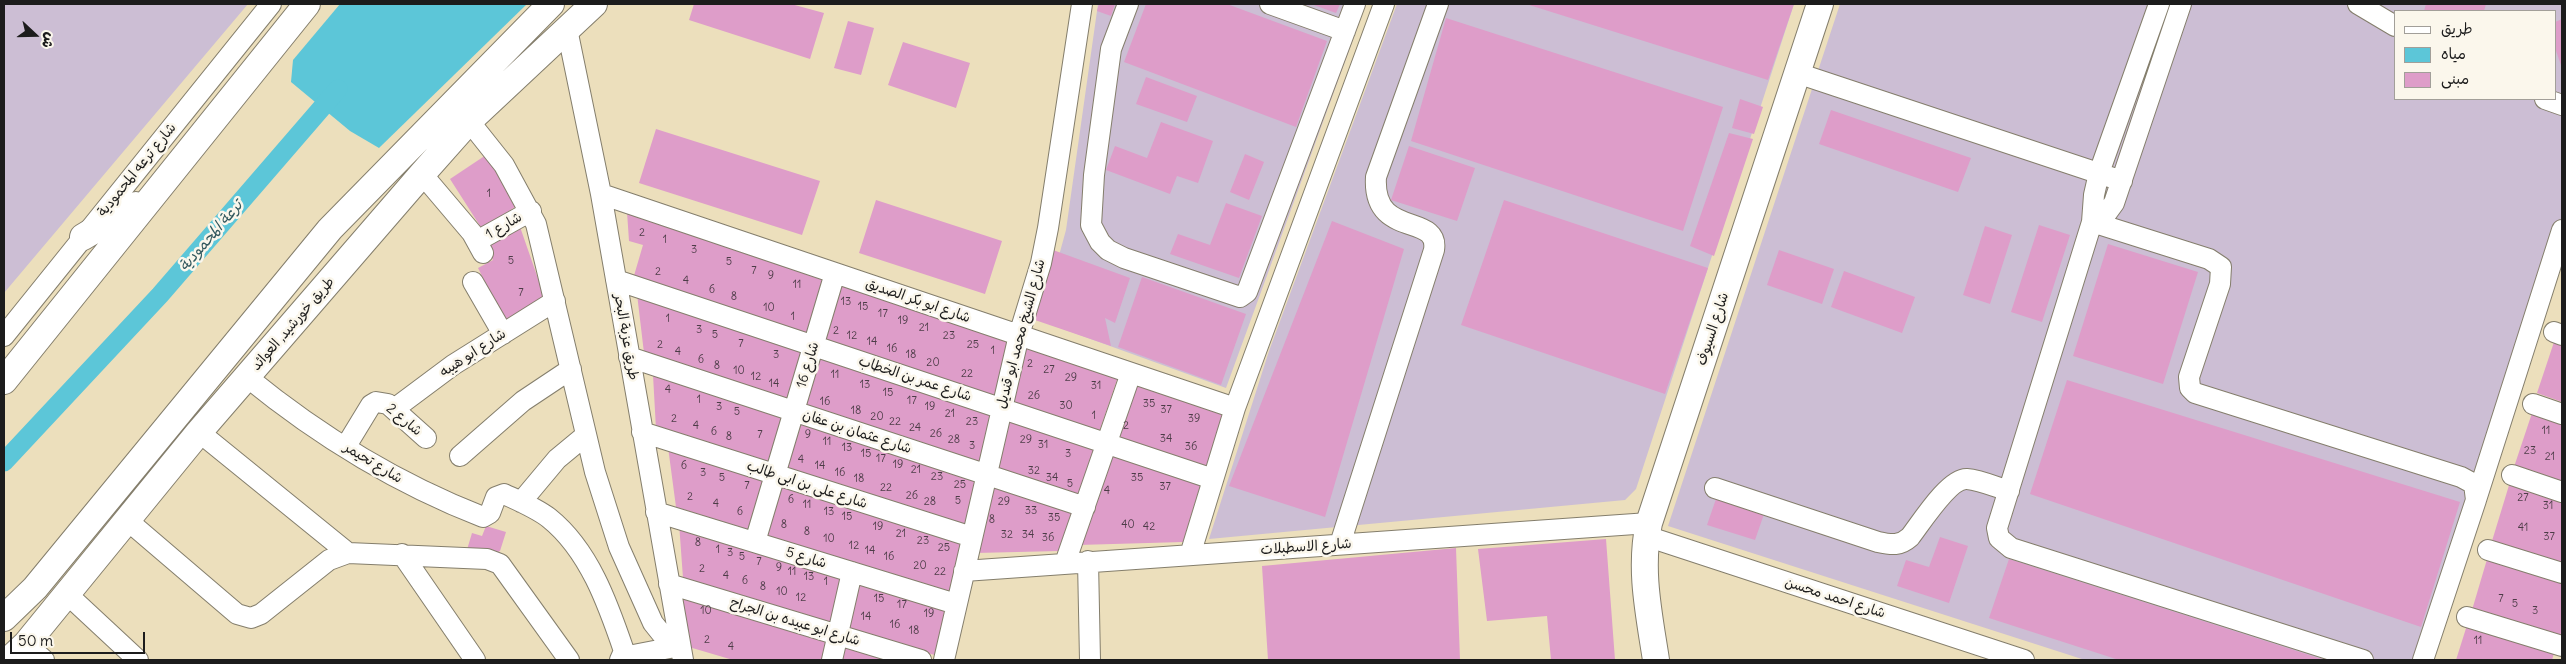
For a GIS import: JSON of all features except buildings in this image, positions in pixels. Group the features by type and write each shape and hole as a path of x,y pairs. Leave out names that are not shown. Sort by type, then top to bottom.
{"main road":[{"path":"4,382 307,4"},
{"path":"4,618 35,588 330,229 551,4"},
{"name":"طريق خورشيد, العوائد","path":"27,655 67,594 199,432 422,174 469,122 594,4"},
{"name":"شارع السيوف","path":"1656,660 1645,585 1644,553 1648,529 1820,4"},
{"path":"83,237 152,196"},
{"path":"27,655 35,588"}],"street":[{"name":"شارع ترعه المحمودية","path":"4,336 271,4"},
{"name":"شارع الشيخ محمد ابو قنديل","path":"944,660 1019,335 1041,263 1053,204 1082,4"},
{"path":"1128,4 1111,49 1094,175 1091,225 1094,233 1108,250 1124,258 1240,297 1247,292 1355,4"},
{"path":"1270,4 1345,31"},
{"path":"1190,555 1235,408 1384,4"},
{"path":"1340,544 1434,250 1434,241 1428,232 1391,217 1383,210 1377,200 1376,177 1438,4"},
{"path":"2159,4 2100,173 2094,195 2092,222 1997,528 1999,538 2011,548 2363,660"},
{"path":"2092,222 2111,209 2181,4"},
{"path":"2358,4 2394,25"},
{"name":"طريق عزبة البحر","path":"567,29 601,194 682,654"},
{"path":"1797,73 2122,181"},
{"path":"2547,100 2562,105"},
{"path":"469,122 504,165 530,211 542,244 586,435 619,547 653,623 682,654"},
{"name":"شارع 1","path":"422,174 480,247 530,211"},
{"name":"شارع ابو بكر الصديق","path":"601,194 1235,408"},
{"path":"2092,222 2209,259 2221,267 2220,284 2189,377 2190,388 2195,393 2462,477 2474,484 2476,500"},
{"path":"2423,660 2562,230"},
{"name":"شارع 16","path":"755,542 836,273"},
{"name":"شارع عمر بن الخطاب","path":"616,280 1213,479"},
{"path":"473,282 502,334"},
{"name":"شارع ابو هيبه","path":"394,409 440,374 555,301"},
{"name":"شارع عثمان بن عفان","path":"629,357 1085,507"},
{"path":"460,456 523,401 571,369"},
{"path":"1065,564 1131,373"},
{"name":"شارع تحيمر","path":"247,377 294,413 429,495 483,517 490,513 500,495 504,494 521,502"},
{"name":"شارع 2","path":"346,446 376,402 388,404 426,438"},
{"path":"2533,404 2562,414"},
{"path":"199,432 348,553"},
{"name":"شارع على بن ابى طالب","path":"642,432 972,537"},
{"path":"586,435 557,459 521,502 548,517 567,536 587,564 603,594 624,651 622,658 682,654 701,660"},
{"path":"2512,475 2562,492"},
{"path":"1715,488 1878,542 1893,545 1904,542 1948,488 1960,480 1969,479 2008,491"},
{"name":"شارع 5","path":"656,512 956,604"},
{"path":"127,520 237,614 251,618 262,614 330,560 348,553 487,559 500,564 570,660"},
{"name":"شارع الاسطبلات","path":"964,571 1340,544 1648,529"},
{"name":"شارع احمد محسن","path":"1648,529 2024,660"},
{"path":"2488,550 2562,573"},
{"path":"402,554 475,660"},
{"path":"1088,561 1090,660"},
{"path":"832,660 852,572"},
{"name":"شارع ابو عبيده بن الجراح","path":"669,584 921,660"},
{"path":"67,594 138,660"},
{"path":"2467,617 2562,646"},
{"path":"2559,660 2562,652"}],"shaded area":[{"path":"4,4 248,4 4,293"},
{"path":"1098,4 1366,4 1226,388 1041,321 1066,230"},
{"path":"1397,4 1794,4 1636,489 1625,500 1209,539 1269,351"},
{"path":"1840,4 2562,4 2562,262 2434,660 2085,660 1668,526"}],"water":[{"path":"340,4 527,4 379,148 350,131 291,82 293,60"}],"waterway":[{"name":"ترعة المحمودية","path":"4,462 160,295 338,89"}]}
